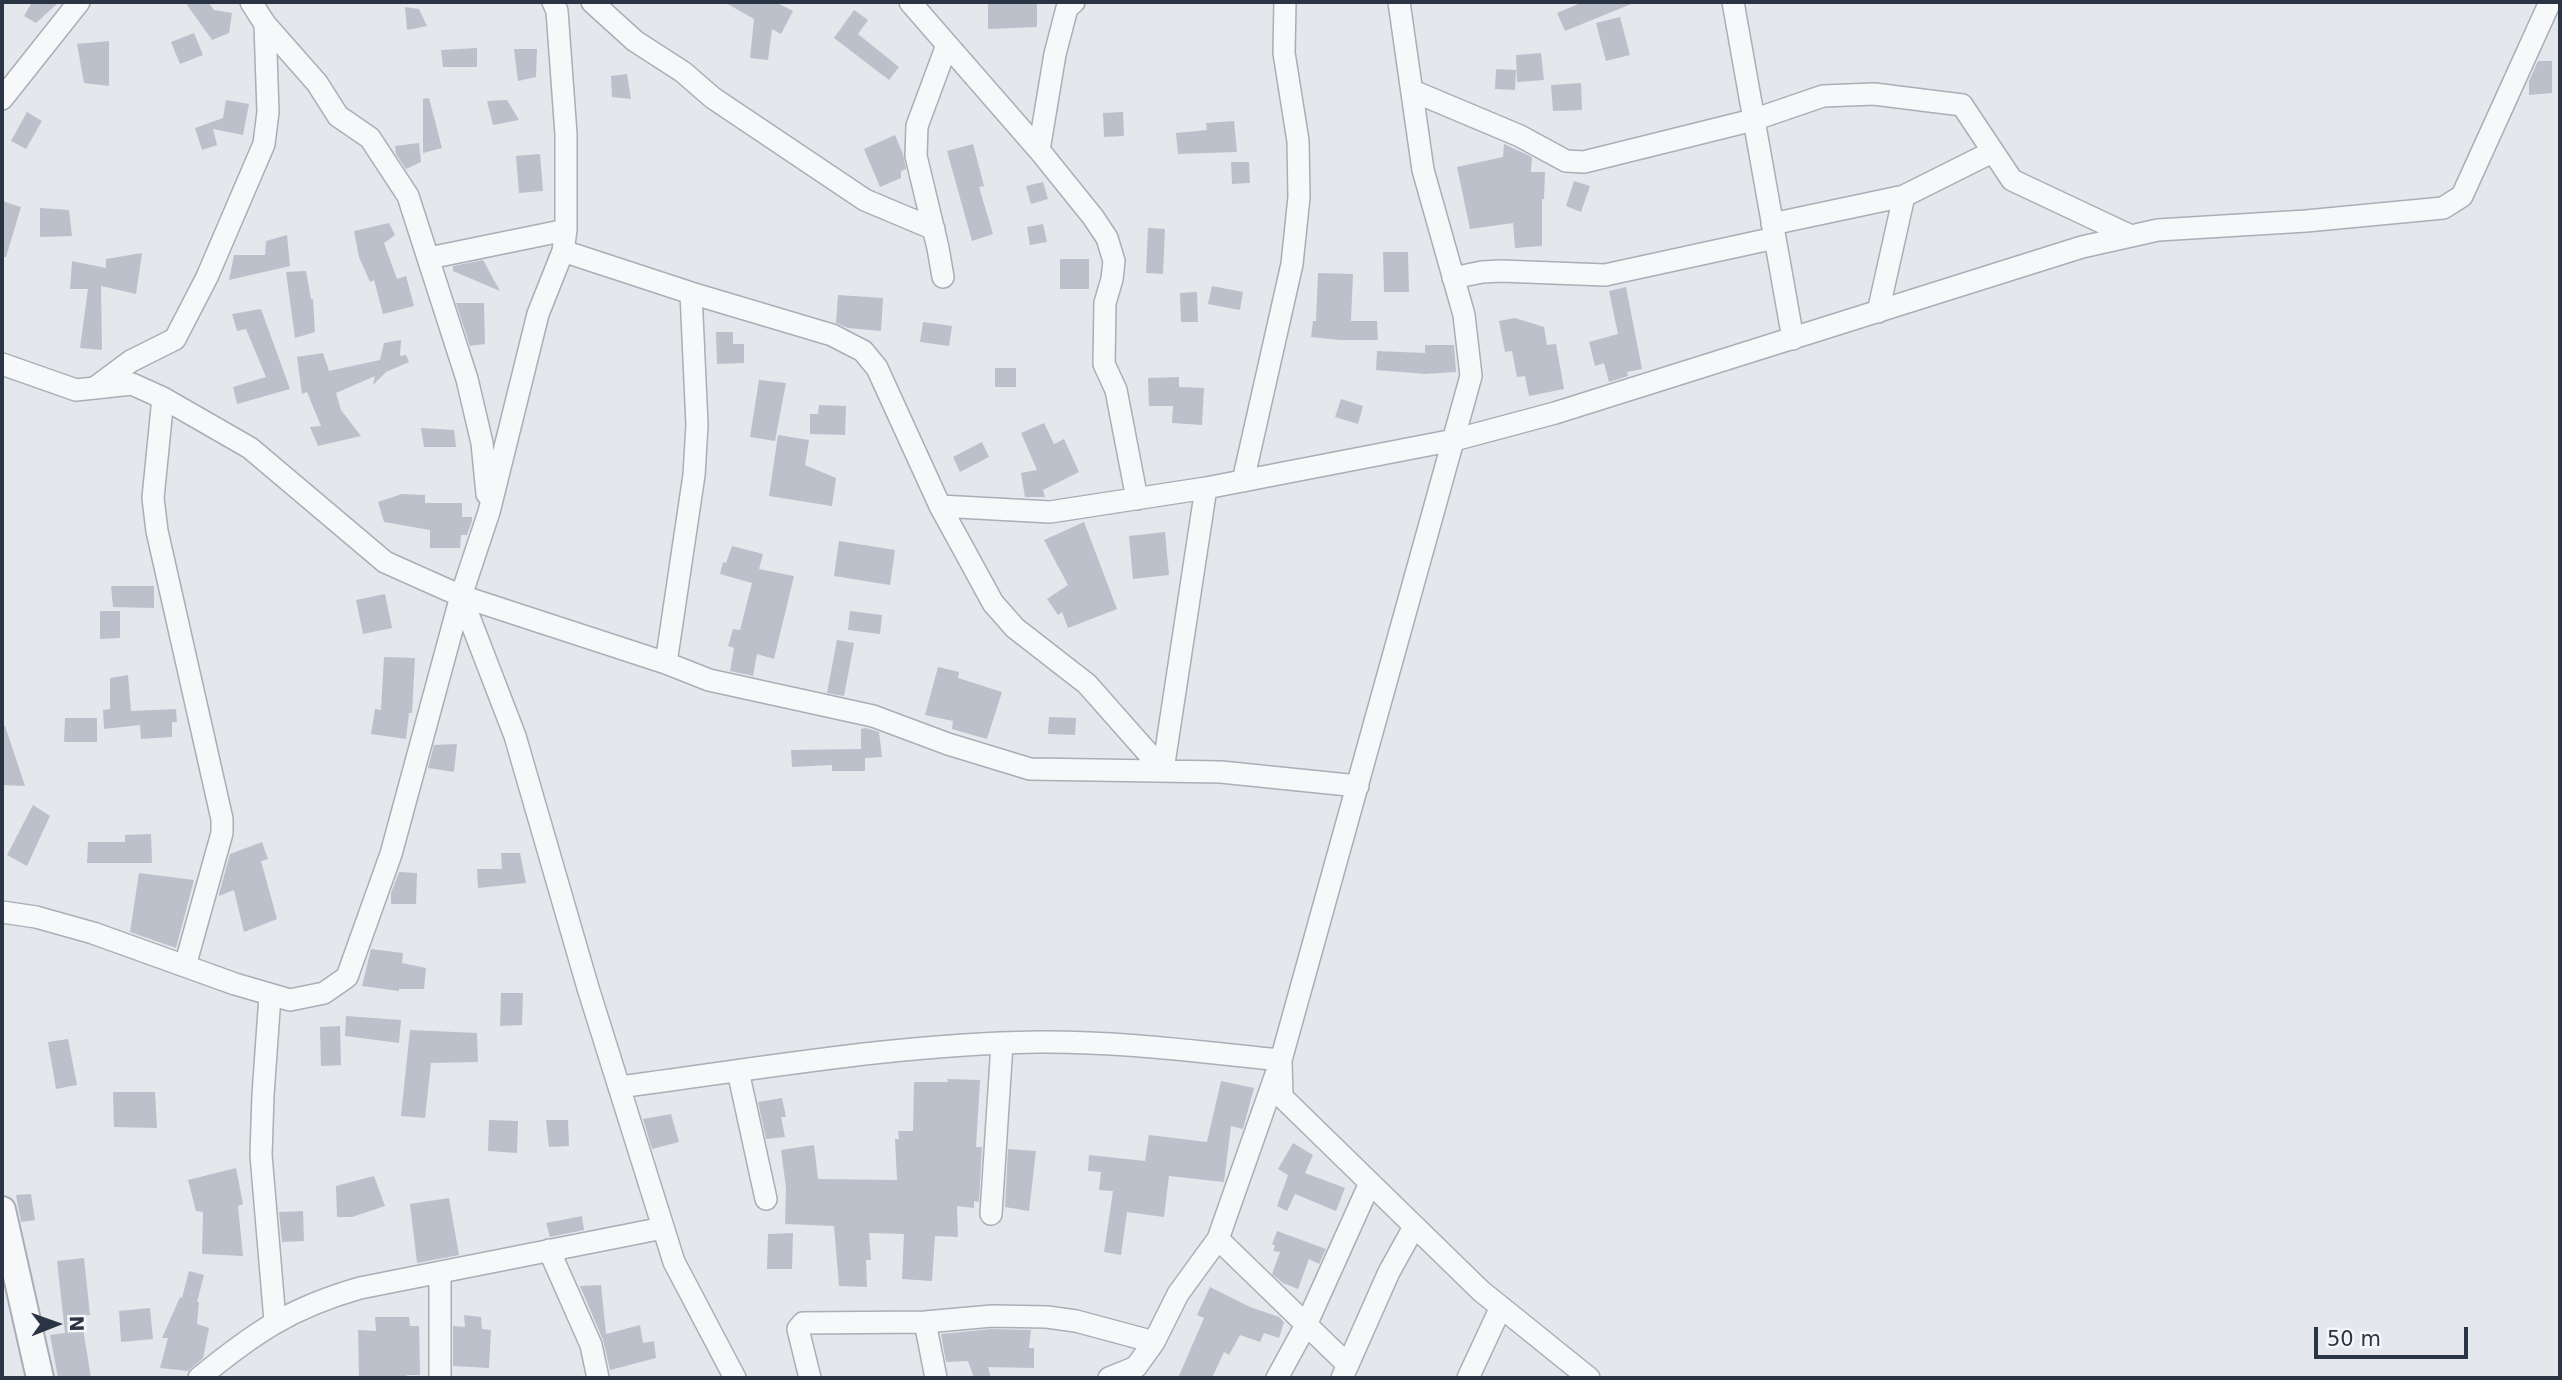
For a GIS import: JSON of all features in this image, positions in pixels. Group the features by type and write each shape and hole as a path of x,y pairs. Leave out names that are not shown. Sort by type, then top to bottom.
{"street":[{"path":"2,99 79,2"},
{"path":"251,2 265,24 317,83 338,116 370,138 408,196 467,379 482,443 489,512"},
{"path":"2,912 36,916 270,996 290,1000 324,993 346,977 391,854 461,596 489,512 538,314 565,240 566,134 557,11 553,2"},
{"path":"592,2 635,41 683,72 713,98 865,200 934,229"},
{"path":"910,2 1039,150 1107,238 1114,261 1105,303 1104,364 1116,390 1137,499"},
{"path":"1039,150 1055,54 1067,8 1074,2"},
{"path":"1243,481 1292,264 1299,197 1298,141 1284,53 1285,2"},
{"path":"1109,1378 1135,1373 1178,1294 1218,1240 1281,1060 1471,376 1464,315 1423,170 1399,2"},
{"path":"1733,2 1793,339"},
{"path":"940,506 1050,512 1206,488 1454,440 1555,413 2082,247 2158,230 2306,221 2443,208 2462,196 2550,2"},
{"path":"94,388 131,362 175,340 206,277 264,144 268,112 265,24"},
{"path":"943,277 916,156 917,126 947,46"},
{"path":"1413,91 1520,136 1566,161 1584,162 1753,120 1824,96 1874,94 1962,105 2012,180 2023,188 2131,236"},
{"path":"1453,278 1501,271 1605,275 1903,197 1992,152"},
{"path":"1878,312 1903,197"},
{"path":"429,258 565,240 691,293 832,335 863,351 877,368 940,506 993,603 1015,628 1087,684 1163,769"},
{"path":"666,663 695,463 697,425 691,293"},
{"path":"2,364 76,390 132,384 163,398 250,448 385,562 461,596 666,663 709,680 873,716 948,744 1030,769 1221,772 1358,786"},
{"path":"163,398 153,498 157,531 222,819 222,834 185,966"},
{"path":"1163,769 1206,488"},
{"path":"461,596 515,736 674,1262 735,1378"},
{"path":"270,996 262,1095 261,1155 275,1321"},
{"path":"619,1087 914,1048 1002,1044 1103,1043 1281,1060"},
{"path":"991,1214 1002,1044"},
{"path":"1281,1060 1282,1097 1414,1227 1501,1307 1590,1378"},
{"path":"738,1071 766,1199"},
{"path":"1277,1378 1306,1325 1370,1183"},
{"path":"2,1210 40,1378"},
{"path":"1218,1240 1306,1325 1345,1371 1389,1272 1414,1227"},
{"path":"200,1378 275,1321 322,1299 440,1272 663,1228"},
{"path":"549,1251 591,1345 598,1378"},
{"path":"440,1272 440,1378"},
{"path":"1468,1378 1501,1307"},
{"path":"810,1378 798,1329 803,1323 925,1322 992,1316 1047,1317 1076,1321 1154,1342"},
{"path":"925,1322 936,1378"}],"building":[{"path":"32,2 59,2 36,23 24,16"},
{"path":"185,2 208,2 214,10 232,13 229,33 212,40"},
{"path":"724,2 775,2 793,11 781,34 772,29 768,60 750,58 754,19"},
{"path":"1037,2 1037,27 988,29 988,3"},
{"path":"1583,2 1636,2 1565,31 1557,13"},
{"path":"405,7 419,9 427,26 407,30"},
{"path":"854,10 868,20 858,34 899,67 889,80 834,38"},
{"path":"1620,17 1630,55 1606,61 1596,23"},
{"path":"194,33 203,55 180,64 171,42"},
{"path":"109,41 109,86 84,83 77,44"},
{"path":"477,48 477,67 443,67 441,50"},
{"path":"514,49 537,49 536,77 518,81"},
{"path":"1541,53 1544,80 1517,82 1516,55"},
{"path":"2538,61 2552,61 2552,93 2529,95 2529,81"},
{"path":"1496,69 1516,70 1515,90 1495,89"},
{"path":"627,74 631,99 612,97 611,76"},
{"path":"1581,83 1582,110 1553,111 1551,85"},
{"path":"429,98 442,148 423,153 423,99"},
{"path":"226,100 249,104 243,135 213,129 217,145 202,150 195,128 223,118"},
{"path":"507,100 519,120 493,125 487,101"},
{"path":"27,112 42,121 26,149 11,141"},
{"path":"1123,112 1124,136 1104,137 1103,113"},
{"path":"1234,121 1237,152 1178,154 1176,133 1207,130 1206,123"},
{"path":"895,135 906,169 901,171 901,178 880,187 864,149"},
{"path":"419,143 421,162 406,169 396,154 395,146"},
{"path":"973,144 984,186 979,187 993,234 972,241 947,151"},
{"path":"1504,144 1532,157 1531,172 1545,172 1542,246 1515,248 1513,223 1470,229 1457,167 1503,157"},
{"path":"540,154 543,191 519,193 516,156"},
{"path":"1231,162 1249,162 1250,183 1232,184"},
{"path":"1574,181 1590,186 1581,212 1566,206"},
{"path":"1043,182 1048,199 1031,204 1026,186"},
{"path":"2,201 21,207 6,257 2,257"},
{"path":"40,208 69,210 72,236 40,237"},
{"path":"389,223 395,235 384,243 397,279 406,276 414,306 383,314 374,280 370,282 359,257 354,231"},
{"path":"1043,224 1047,242 1030,245 1027,227"},
{"path":"1148,228 1165,229 1163,274 1146,273"},
{"path":"287,235 290,266 229,280 234,255 265,255 266,241"},
{"path":"1383,252 1408,252 1409,292 1384,292"},
{"path":"142,253 136,294 101,286 102,350 80,348 88,289 70,289 72,261 106,268 106,259"},
{"path":"1060,259 1089,259 1089,289 1060,289"},
{"path":"483,260 500,291 453,271 453,266"},
{"path":"306,271 313,299 315,332 295,338 286,272"},
{"path":"1318,273 1353,274 1351,321 1377,321 1378,340 1311,337 1313,321 1316,321"},
{"path":"1212,286 1243,292 1240,310 1208,304"},
{"path":"1626,287 1642,369 1627,372 1628,376 1609,382 1604,363 1595,366 1589,342 1618,334 1609,291"},
{"path":"1197,292 1198,322 1181,322 1180,293"},
{"path":"838,295 883,298 881,331 848,328 836,323"},
{"path":"456,303 484,303 485,344 470,346"},
{"path":"261,309 290,389 237,404 233,387 266,377 246,329 237,331 232,314"},
{"path":"1515,318 1544,327 1547,345 1556,344 1564,389 1529,396 1525,376 1517,377 1512,351 1505,352 1499,321"},
{"path":"923,322 952,326 949,346 920,342"},
{"path":"716,332 733,332 733,344 744,344 744,363 717,364"},
{"path":"401,340 400,356 406,355 409,362 386,372 373,385 375,376 336,393 341,410 361,436 318,446 310,427 321,426 307,392 302,394 297,357 323,353 329,371 380,360 384,343"},
{"path":"1425,345 1454,345 1456,372 1425,374 1376,370 1377,351 1425,353"},
{"path":"995,368 1016,368 1016,387 995,387"},
{"path":"1179,377 1179,387 1204,388 1202,425 1172,423 1173,406 1149,406 1148,378"},
{"path":"759,380 786,383 775,441 750,437"},
{"path":"1341,399 1363,406 1358,424 1335,417"},
{"path":"819,405 846,406 845,435 810,434 810,414 818,414"},
{"path":"1044,423 1054,444 1064,439 1079,472 1043,490 1045,497 1025,497 1021,473 1037,470 1021,433"},
{"path":"421,428 454,430 456,447 424,447"},
{"path":"778,435 809,440 805,465 836,478 832,506 769,496"},
{"path":"982,442 989,457 960,472 953,457"},
{"path":"402,494 425,495 425,503 462,503 462,517 472,517 472,521 467,535 461,535 460,548 430,548 430,530 384,522 378,502"},
{"path":"1084,522 1117,609 1068,628 1062,612 1058,615 1047,599 1068,585 1044,540"},
{"path":"1165,532 1169,575 1133,579 1129,536"},
{"path":"839,541 895,550 890,585 834,576"},
{"path":"732,546 763,554 759,569 794,576 774,659 757,654 753,676 730,671 734,648 728,646 733,629 740,630 752,583 720,574"},
{"path":"111,586 154,586 154,608 113,607"},
{"path":"385,594 392,628 363,634 356,600"},
{"path":"100,611 120,611 120,638 100,639"},
{"path":"850,611 882,615 880,634 848,630"},
{"path":"837,640 854,643 844,696 827,693"},
{"path":"384,657 415,658 412,713 409,713 406,739 371,734 375,709 381,710"},
{"path":"938,667 959,672 958,678 1002,692 987,739 952,729 953,721 925,715"},
{"path":"128,675 131,711 176,709 177,722 172,722 172,737 141,739 140,725 104,729 103,710 110,709 110,678"},
{"path":"1049,717 1076,718 1075,735 1048,734"},
{"path":"65,718 97,718 97,742 64,742"},
{"path":"2,726 5,726 25,786 2,785"},
{"path":"861,729 879,732 882,757 865,758 865,771 832,771 832,765 792,767 791,750 861,749"},
{"path":"457,744 454,772 428,768 434,745"},
{"path":"33,805 50,816 27,866 7,855"},
{"path":"151,834 152,863 87,863 88,842 125,842 125,835"},
{"path":"262,842 268,859 261,861 277,919 244,932 234,890 219,894 230,854"},
{"path":"501,853 520,853 526,883 478,888 477,869 502,869"},
{"path":"399,872 417,873 416,904 391,904 391,893"},
{"path":"139,873 194,880 176,948 130,932"},
{"path":"371,949 403,953 402,963 426,968 424,989 399,991 362,986"},
{"path":"501,993 523,993 522,1025 500,1026"},
{"path":"346,1016 401,1020 399,1043 345,1036"},
{"path":"340,1026 341,1065 321,1066 320,1027"},
{"path":"410,1030 477,1033 478,1062 431,1063 425,1118 401,1116"},
{"path":"68,1039 77,1085 56,1089 48,1042"},
{"path":"947,1079 980,1080 976,1147 982,1147 979,1202 974,1201 974,1208 957,1206 958,1237 935,1236 932,1281 902,1279 904,1234 869,1233 871,1260 866,1260 867,1287 839,1286 834,1226 785,1224 786,1188 781,1150 814,1145 818,1179 897,1180 895,1139 899,1139 898,1131 913,1131 914,1082 948,1082"},
{"path":"1221,1081 1254,1088 1243,1129 1231,1126 1224,1182 1169,1176 1164,1217 1127,1212 1121,1255 1104,1252 1113,1191 1099,1190 1101,1172 1088,1171 1089,1155 1145,1161 1149,1135 1207,1142"},
{"path":"113,1092 155,1092 157,1128 114,1127"},
{"path":"782,1098 786,1117 781,1117 785,1137 766,1139 758,1102"},
{"path":"671,1114 679,1142 652,1149 643,1119"},
{"path":"489,1120 518,1121 517,1153 488,1151"},
{"path":"546,1120 568,1120 569,1146 549,1147"},
{"path":"1293,1143 1313,1155 1305,1173 1345,1188 1336,1211 1295,1194 1287,1211 1277,1206 1288,1175 1278,1169"},
{"path":"1008,1149 1036,1151 1029,1211 1005,1207"},
{"path":"236,1168 243,1204 238,1206 243,1256 202,1254 203,1212 196,1211 188,1180"},
{"path":"374,1176 385,1206 352,1217 337,1217 336,1186"},
{"path":"31,1194 35,1220 21,1222 16,1195"},
{"path":"449,1198 459,1255 417,1263 410,1204"},
{"path":"303,1211 304,1241 282,1242 279,1212"},
{"path":"582,1216 584,1230 550,1237 546,1223"},
{"path":"1277,1231 1326,1249 1319,1264 1309,1259 1298,1289 1283,1283 1272,1274 1280,1252 1273,1251 1275,1246 1272,1244"},
{"path":"793,1233 792,1269 767,1269 768,1234"},
{"path":"84,1258 90,1315 81,1316 91,1378 58,1378 50,1335 65,1333 57,1261"},
{"path":"189,1271 204,1275 197,1302 197,1324 209,1328 203,1358 188,1371 160,1368 168,1338 162,1338 180,1297 182,1298"},
{"path":"601,1285 606,1334 640,1325 643,1343 654,1341 656,1358 610,1370 603,1340 580,1286"},
{"path":"1210,1287 1250,1307 1279,1317 1284,1322 1279,1338 1264,1333 1260,1342 1240,1335 1229,1355 1224,1352 1212,1378 1178,1378 1204,1318 1197,1315"},
{"path":"150,1308 153,1339 121,1342 119,1311"},
{"path":"464,1315 481,1317 482,1329 491,1330 489,1368 453,1366 453,1326 465,1327"},
{"path":"375,1317 409,1317 410,1326 419,1326 420,1375 407,1375 407,1378 359,1378 358,1330 376,1331"},
{"path":"992,1329 1031,1330 1029,1348 1034,1348 1034,1368 988,1367 991,1378 974,1378 968,1361 946,1362 941,1334"}]}
